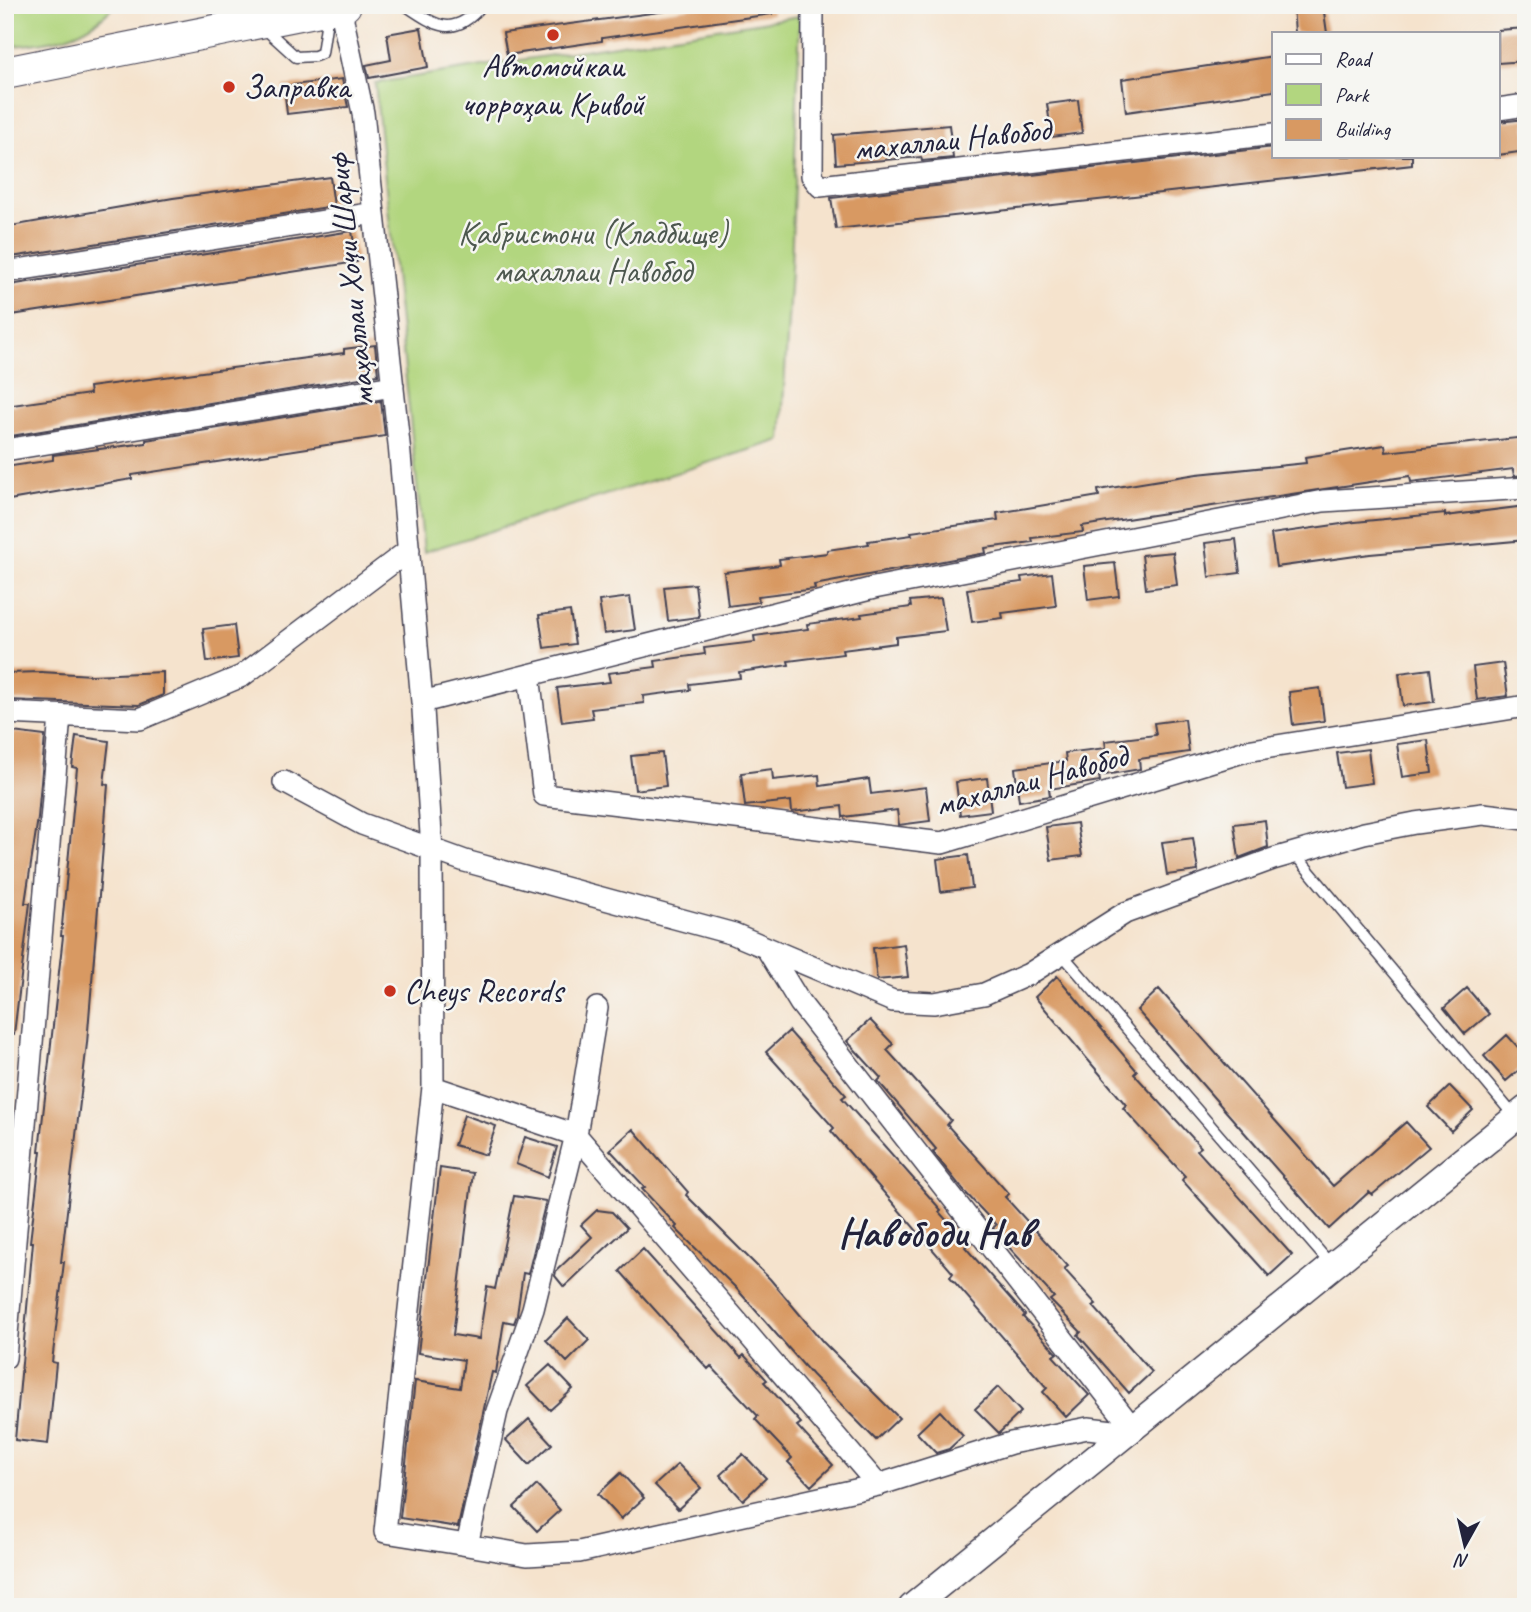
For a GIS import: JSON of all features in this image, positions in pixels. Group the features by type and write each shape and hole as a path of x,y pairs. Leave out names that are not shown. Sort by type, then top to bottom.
{"main road":[{"path":"5,73 326,8"}],"street":[{"name":"махаллаи Навобод","path":"813,5 811,176 820,186 1272,134"},
{"name":"маҳаллаи Хоҷи Шариф","path":"326,8 363,113 409,550 432,850 433,1087 385,1532 467,1545"},
{"path":"1500,109 1526,105"},
{"path":"5,272 374,213"},
{"path":"5,450 393,386"},
{"path":"422,698 529,675 874,588 1323,501 1526,488"},
{"path":"5,713 140,719 242,676 409,550"},
{"name":"махаллаи Навобод","path":"529,675 544,795 942,843 1246,751 1526,706"},
{"path":"5,1358 60,716"},
{"path":"284,782 362,824 432,850 620,905 734,934 893,1001 934,1003 984,994 1029,974 1125,913 1294,853 1364,833 1415,823 1483,814 1526,818"},
{"path":"767,950 800,1003 1132,1431"},
{"path":"597,1007 576,1135 533,1309 497,1411 467,1545 527,1555 579,1552 878,1485 1011,1443 1088,1428 1132,1431"},
{"path":"433,1087 576,1135 878,1485"},
{"path":"912,1607 1521,1113"}],"lane":[{"path":"405,5 444,26 462,23 482,5"},
{"path":"259,22 277,43 296,57 315,57 322,53 327,40 326,8"},
{"path":"1294,853 1521,1113"},
{"path":"1062,954 1332,1266"}],"green space":[{"path":"5,5 115,5 91,26 65,37 5,47"},
{"name":"Қабристони (Кладбище) махаллаи Навобод","path":"800,16 791,269 781,440 424,552 375,83"}],"building":[{"path":"711,5 771,5 772,14 602,38 602,41 507,55 503,33"},
{"path":"1293,5 1323,5 1327,32 1295,32"},
{"path":"421,28 428,67 369,78 366,65 391,60 387,34"},
{"path":"1526,28 1526,61 1500,63 1498,30"},
{"path":"1272,56 1272,91 1126,112 1122,79"},
{"path":"342,79 348,107 287,114 284,86"},
{"path":"1078,100 1082,133 1052,137 1047,104"},
{"path":"1526,119 1526,151 1500,155 1500,122"},
{"path":"949,125 953,158 922,161 921,157 836,164 834,135"},
{"path":"1272,147 1272,158 1412,158 1412,165 836,229 831,198"},
{"path":"330,177 334,206 5,258 5,227 173,198"},
{"path":"352,231 357,262 5,316 5,287 16,284"},
{"path":"375,345 378,375 5,437 5,406 90,394 89,387 344,353 344,349"},
{"path":"381,401 385,436 132,475 132,479 9,500 5,467 53,460 53,455 146,443 146,440"},
{"path":"1526,437 1526,475 1514,476 1513,469 1411,482 1410,476 1082,526 1083,532 1032,538 1033,542 985,548 986,553 814,585 815,589 758,596 759,602 728,606 724,572 780,565 779,559 827,553 827,550 869,544 868,541 912,535 911,532 998,520 997,513 1099,496 1098,490 1197,474 1306,463 1305,457 1385,445 1386,452"},
{"path":"1526,506 1526,540 1370,554 1276,567 1271,534 1355,522 1445,513 1445,516"},
{"path":"1236,539 1240,573 1209,577 1205,543"},
{"path":"1173,552 1177,585 1146,589 1142,555"},
{"path":"1115,563 1119,596 1088,600 1084,566"},
{"path":"1052,573 1056,606 1002,613 1003,618 972,622 967,589 1022,582 1021,577"},
{"path":"695,584 699,617 668,621 664,587"},
{"path":"630,597 635,630 604,634 599,601"},
{"path":"941,598 946,631 896,637 896,643 842,650 843,654 788,661 789,665 739,672 740,678 689,684 690,690 643,696 644,703 591,709 593,718 562,722 557,688 610,682 608,673 656,667 655,661 705,654 704,648 755,642 754,636 808,629 807,624 862,617 861,614 911,607 910,601"},
{"path":"570,611 575,644 544,648 539,615"},
{"path":"234,625 238,658 207,662 203,629"},
{"path":"1503,663 1508,696 1477,700 1473,667"},
{"path":"1430,669 1434,702 1403,706 1399,673"},
{"path":"163,672 163,695 139,705 8,700 8,673 92,675"},
{"path":"1320,688 1324,721 1293,725 1289,692"},
{"path":"1185,719 1189,752 1139,759 1140,769 1099,776 1100,781 1049,789 1050,796 1019,801 1015,768 1066,761 1065,753 1106,748 1105,741 1156,735 1154,723"},
{"path":"13,732 45,736 38,818 25,903 30,903 14,1034 5,1033 5,795"},
{"path":"76,736 109,741 104,784 108,785 87,1043 61,1262 64,1262 52,1362 56,1363 48,1444 15,1440 33,1242 30,1242 63,936 77,768 72,767"},
{"path":"1428,740 1432,773 1402,777 1397,744"},
{"path":"1368,749 1372,783 1342,787 1337,753"},
{"path":"662,753 666,786 635,790 631,756"},
{"path":"772,769 773,780 819,775 820,786 869,779 871,794 926,787 930,821 899,825 897,810 843,817 842,806 792,812 791,801 745,806 741,773"},
{"path":"987,778 991,811 960,815 956,782"},
{"path":"1265,820 1268,847 1239,858 1234,824"},
{"path":"1077,823 1082,856 1051,860 1046,827"},
{"path":"1193,838 1198,871 1167,875 1162,842"},
{"path":"968,855 972,888 941,892 937,859"},
{"path":"904,944 908,977 877,980 873,948"},
{"path":"1057,976 1137,1071 1134,1074 1201,1147 1197,1150 1292,1255 1269,1276 1182,1180 1185,1176 1123,1108 1126,1105 1035,997"},
{"path":"1467,988 1489,1014 1465,1034 1444,1008"},
{"path":"1159,989 1333,1186 1406,1122 1429,1147 1372,1195 1369,1192 1329,1229 1137,1010"},
{"path":"870,1020 893,1044 887,1050 951,1120 947,1125 1009,1194 1005,1197 1068,1266 1064,1269 1096,1304 1093,1306 1152,1372 1129,1393 1078,1335 1081,1332 1050,1300 1054,1297 998,1235 993,1228 996,1225 964,1191 933,1152 936,1149 878,1081 881,1078 847,1041"},
{"path":"789,1031 846,1095 842,1098 941,1210 939,1212 968,1244 965,1247 1057,1353 1053,1356 1089,1395 1066,1417 1043,1392 1047,1388 950,1277 953,1273 831,1131 834,1128 766,1052"},
{"path":"1507,1035 1526,1056 1526,1064 1506,1081 1484,1056"},
{"path":"1450,1086 1473,1110 1451,1131 1428,1107"},
{"path":"464,1115 496,1126 486,1155 454,1145"},
{"path":"633,1129 688,1192 686,1195 770,1279 823,1342 899,1418 876,1440 812,1375 736,1288 675,1228 677,1226 642,1189 645,1187 610,1150"},
{"path":"525,1137 557,1147 548,1177 516,1164"},
{"path":"440,1168 473,1173 453,1335 479,1339 487,1287 495,1289 514,1196 546,1201 528,1274 523,1273 517,1315 514,1323 504,1321 496,1373 492,1372 458,1527 400,1518 415,1381 460,1388 464,1360 418,1353"},
{"path":"597,1210 612,1212 627,1228 564,1287 555,1276 556,1271 592,1237 581,1225"},
{"path":"643,1249 741,1358 744,1355 767,1380 764,1382 801,1423 797,1426 833,1465 811,1486 788,1462 792,1458 755,1419 758,1416 711,1366 708,1369 620,1271"},
{"path":"568,1318 589,1340 567,1362 546,1340"},
{"path":"550,1365 573,1389 550,1410 527,1386"},
{"path":"998,1387 1021,1412 999,1433 975,1409"},
{"path":"940,1411 963,1436 949,1449 936,1453 917,1433"},
{"path":"529,1419 552,1444 529,1465 506,1440"},
{"path":"743,1454 766,1478 743,1500 720,1475"},
{"path":"678,1464 701,1488 678,1509 655,1485"},
{"path":"621,1473 644,1498 621,1519 598,1494"},
{"path":"537,1485 560,1510 537,1531 514,1507"}],"place":[{"name":"Автомойкаи чорроҳаи Кривой","path":"553,35"},
{"name":"Заправка","path":"229,87"},
{"name":"Cheys Records","path":"390,991"}],"district":[{"name":"Навободи Нав","path":"935,1233"}]}
